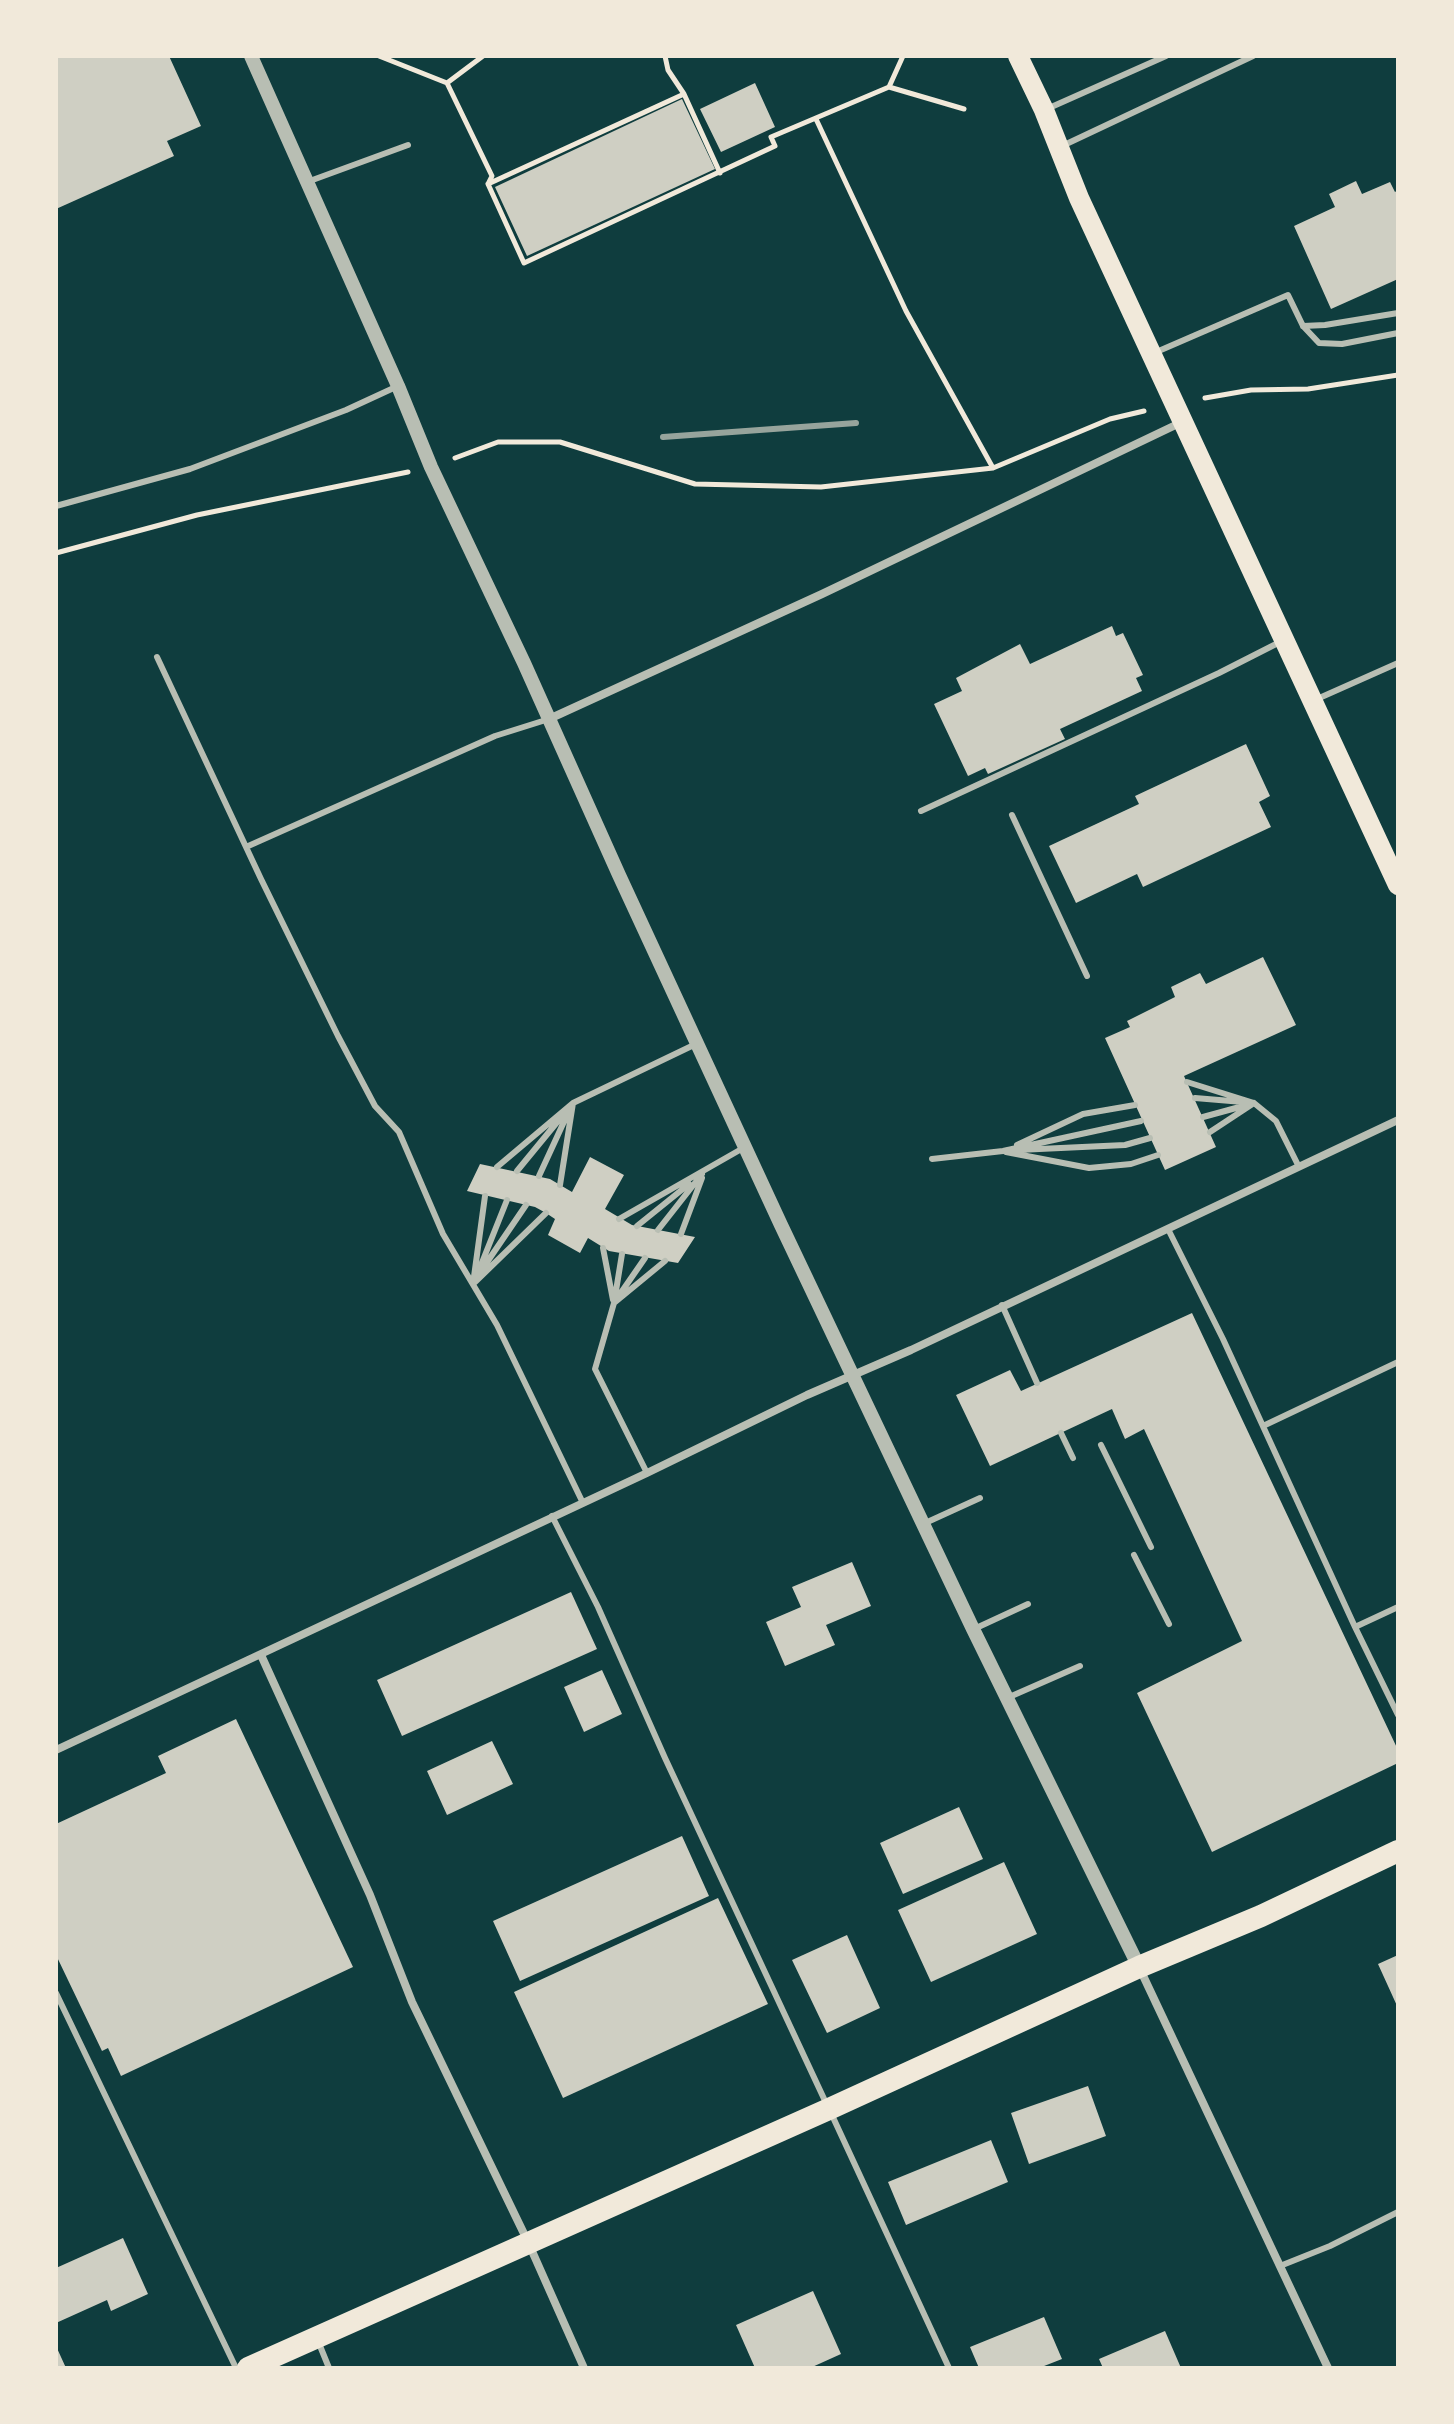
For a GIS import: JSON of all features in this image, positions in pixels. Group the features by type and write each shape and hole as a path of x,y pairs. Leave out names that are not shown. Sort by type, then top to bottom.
{"highway":[{"path":"248,2368 1139,1967 1261,1916 1398,1851"}],"main road":[{"path":"1018,56 1177,413 1398,885"}],"street":[{"path":"251,56 431,467 745,1147 1328,2368"},
{"path":"549,719 822,594 1177,413"},
{"path":"56,1750 1398,1120"},
{"path":"261,1655 370,1895 412,2002 528,2242 584,2368"}],"lane":[{"path":"1044,110 1166,56"},
{"path":"1058,148 1253,56"},
{"path":"307,182 408,145"},
{"path":"1151,355 1288,295 1303,326 1319,343 1342,344 1398,333"},
{"path":"1303,326 1398,313"},
{"path":"56,506 190,469 346,410 398,386"},
{"path":"921,811 1284,641"},
{"path":"157,657 338,1036 375,1106 399,1132 443,1234 497,1325 582,1501"},
{"path":"1311,701 1398,663"},
{"path":"246,847 495,736 549,719"},
{"path":"1012,815 1087,976"},
{"path":"497,1167 573,1103 698,1043"},
{"path":"1187,1082 1254,1103 1276,1121 1298,1165"},
{"path":"1195,1098 1254,1103"},
{"path":"517,1171 573,1103"},
{"path":"539,1176 573,1103"},
{"path":"560,1185 573,1103"},
{"path":"1203,1117 1254,1103"},
{"path":"1210,1132 1254,1103"},
{"path":"1003,1151 1083,1114 1135,1105"},
{"path":"1003,1151 1141,1121"},
{"path":"932,1159 1003,1151 1125,1145 1150,1138"},
{"path":"619,1219 745,1147"},
{"path":"1003,1151 1089,1168 1131,1164 1158,1155"},
{"path":"637,1226 704,1171"},
{"path":"658,1230 704,1171"},
{"path":"681,1234 704,1171"},
{"path":"473,1284 485,1196"},
{"path":"473,1284 507,1200"},
{"path":"473,1284 526,1205"},
{"path":"473,1284 546,1213"},
{"path":"1168,1229 1223,1339 1398,1715"},
{"path":"603,1248 614,1303"},
{"path":"622,1254 614,1303 595,1369 647,1473"},
{"path":"614,1303 645,1258"},
{"path":"614,1303 665,1261"},
{"path":"1002,1305 1037,1383"},
{"path":"1263,1426 1398,1362"},
{"path":"1061,1433 1073,1458"},
{"path":"1101,1445 1151,1547"},
{"path":"923,1524 980,1498"},
{"path":"552,1516 598,1607 949,2368"},
{"path":"1134,1555 1169,1624"},
{"path":"973,1629 1028,1604"},
{"path":"1355,1627 1398,1607"},
{"path":"1007,1698 1080,1666"},
{"path":"56,1993 236,2368"},
{"path":"1280,2266 1330,2246 1398,2212"},
{"path":"316,2337 329,2368"}],"path":[{"path":"379,56 447,83 492,176 488,184"},
{"path":"447,83 483,56"},
{"path":"665,56 668,70 684,94 720,173"},
{"path":"889,87 903,56"},
{"path":"488,184 524,263 775,146 771,137 889,87 964,109"},
{"path":"488,184 684,94"},
{"path":"816,119 906,311 993,468"},
{"path":"56,553 197,515 431,467 498,442 560,442 695,484 821,487 993,468 1110,419 1177,413 1251,390 1308,389 1398,375"}],"building":[{"path":"56,56 169,56 201,126 167,141 174,156 56,209"},
{"path":"755,83 775,127 721,152 700,109"},
{"path":"682,99 715,169 527,256 495,187"},
{"path":"1356,181 1362,194 1390,182 1395,192 1398,190 1398,279 1331,309 1294,226 1335,207 1329,194"},
{"path":"1112,626 1116,636 1123,633 1143,675 1136,678 1142,691 1060,729 1065,739 988,774 985,768 968,776 934,704 962,691 956,678 1020,644 1030,664"},
{"path":"1246,744 1270,796 1259,802 1271,827 1143,887 1137,874 1076,903 1049,846 1139,804 1135,796"},
{"path":"1263,957 1296,1025 1184,1076 1216,1147 1165,1170 1105,1038 1130,1027 1127,1021 1175,997 1171,987 1200,973 1206,984"},
{"path":"590,1157 624,1175 605,1209 632,1225 695,1237 678,1263 609,1251 588,1238 580,1253 548,1235 555,1219 546,1213 535,1207 467,1191 480,1164 550,1179 572,1192"},
{"path":"1192,1313 1398,1750 1398,1763 1212,1852 1137,1693 1242,1641 1144,1429 1125,1439 1112,1409 990,1466 956,1395 1010,1370 1021,1391"},
{"path":"852,1562 871,1606 826,1625 835,1645 785,1666 766,1622 801,1607 792,1587"},
{"path":"571,1592 597,1649 402,1736 377,1680"},
{"path":"602,1670 622,1714 584,1732 564,1687"},
{"path":"236,1719 353,1967 121,2076 108,2048 102,2051 56,1955 56,1824 166,1773 158,1756"},
{"path":"492,1741 513,1784 447,1815 427,1771"},
{"path":"959,1807 983,1859 903,1894 880,1843"},
{"path":"682,1836 709,1896 520,1981 493,1921"},
{"path":"1004,1862 1037,1934 931,1982 898,1910"},
{"path":"718,1898 768,2004 563,2098 514,1992"},
{"path":"847,1935 880,2008 827,2033 792,1960"},
{"path":"1398,1955 1398,2008 1378,1964"},
{"path":"1088,2086 1106,2136 1029,2164 1011,2113"},
{"path":"991,2140 1008,2182 906,2225 888,2182"},
{"path":"123,2238 148,2294 111,2311 107,2300 56,2323 56,2268"},
{"path":"813,2291 841,2354 810,2368 755,2368 736,2325"},
{"path":"1044,2317 1062,2359 1039,2368 979,2368 970,2347"},
{"path":"1165,2331 1181,2368 1103,2368 1099,2359"},
{"path":"56,2346 66,2368 56,2368"}],"railway":[{"path":"663,437 856,423"}]}
